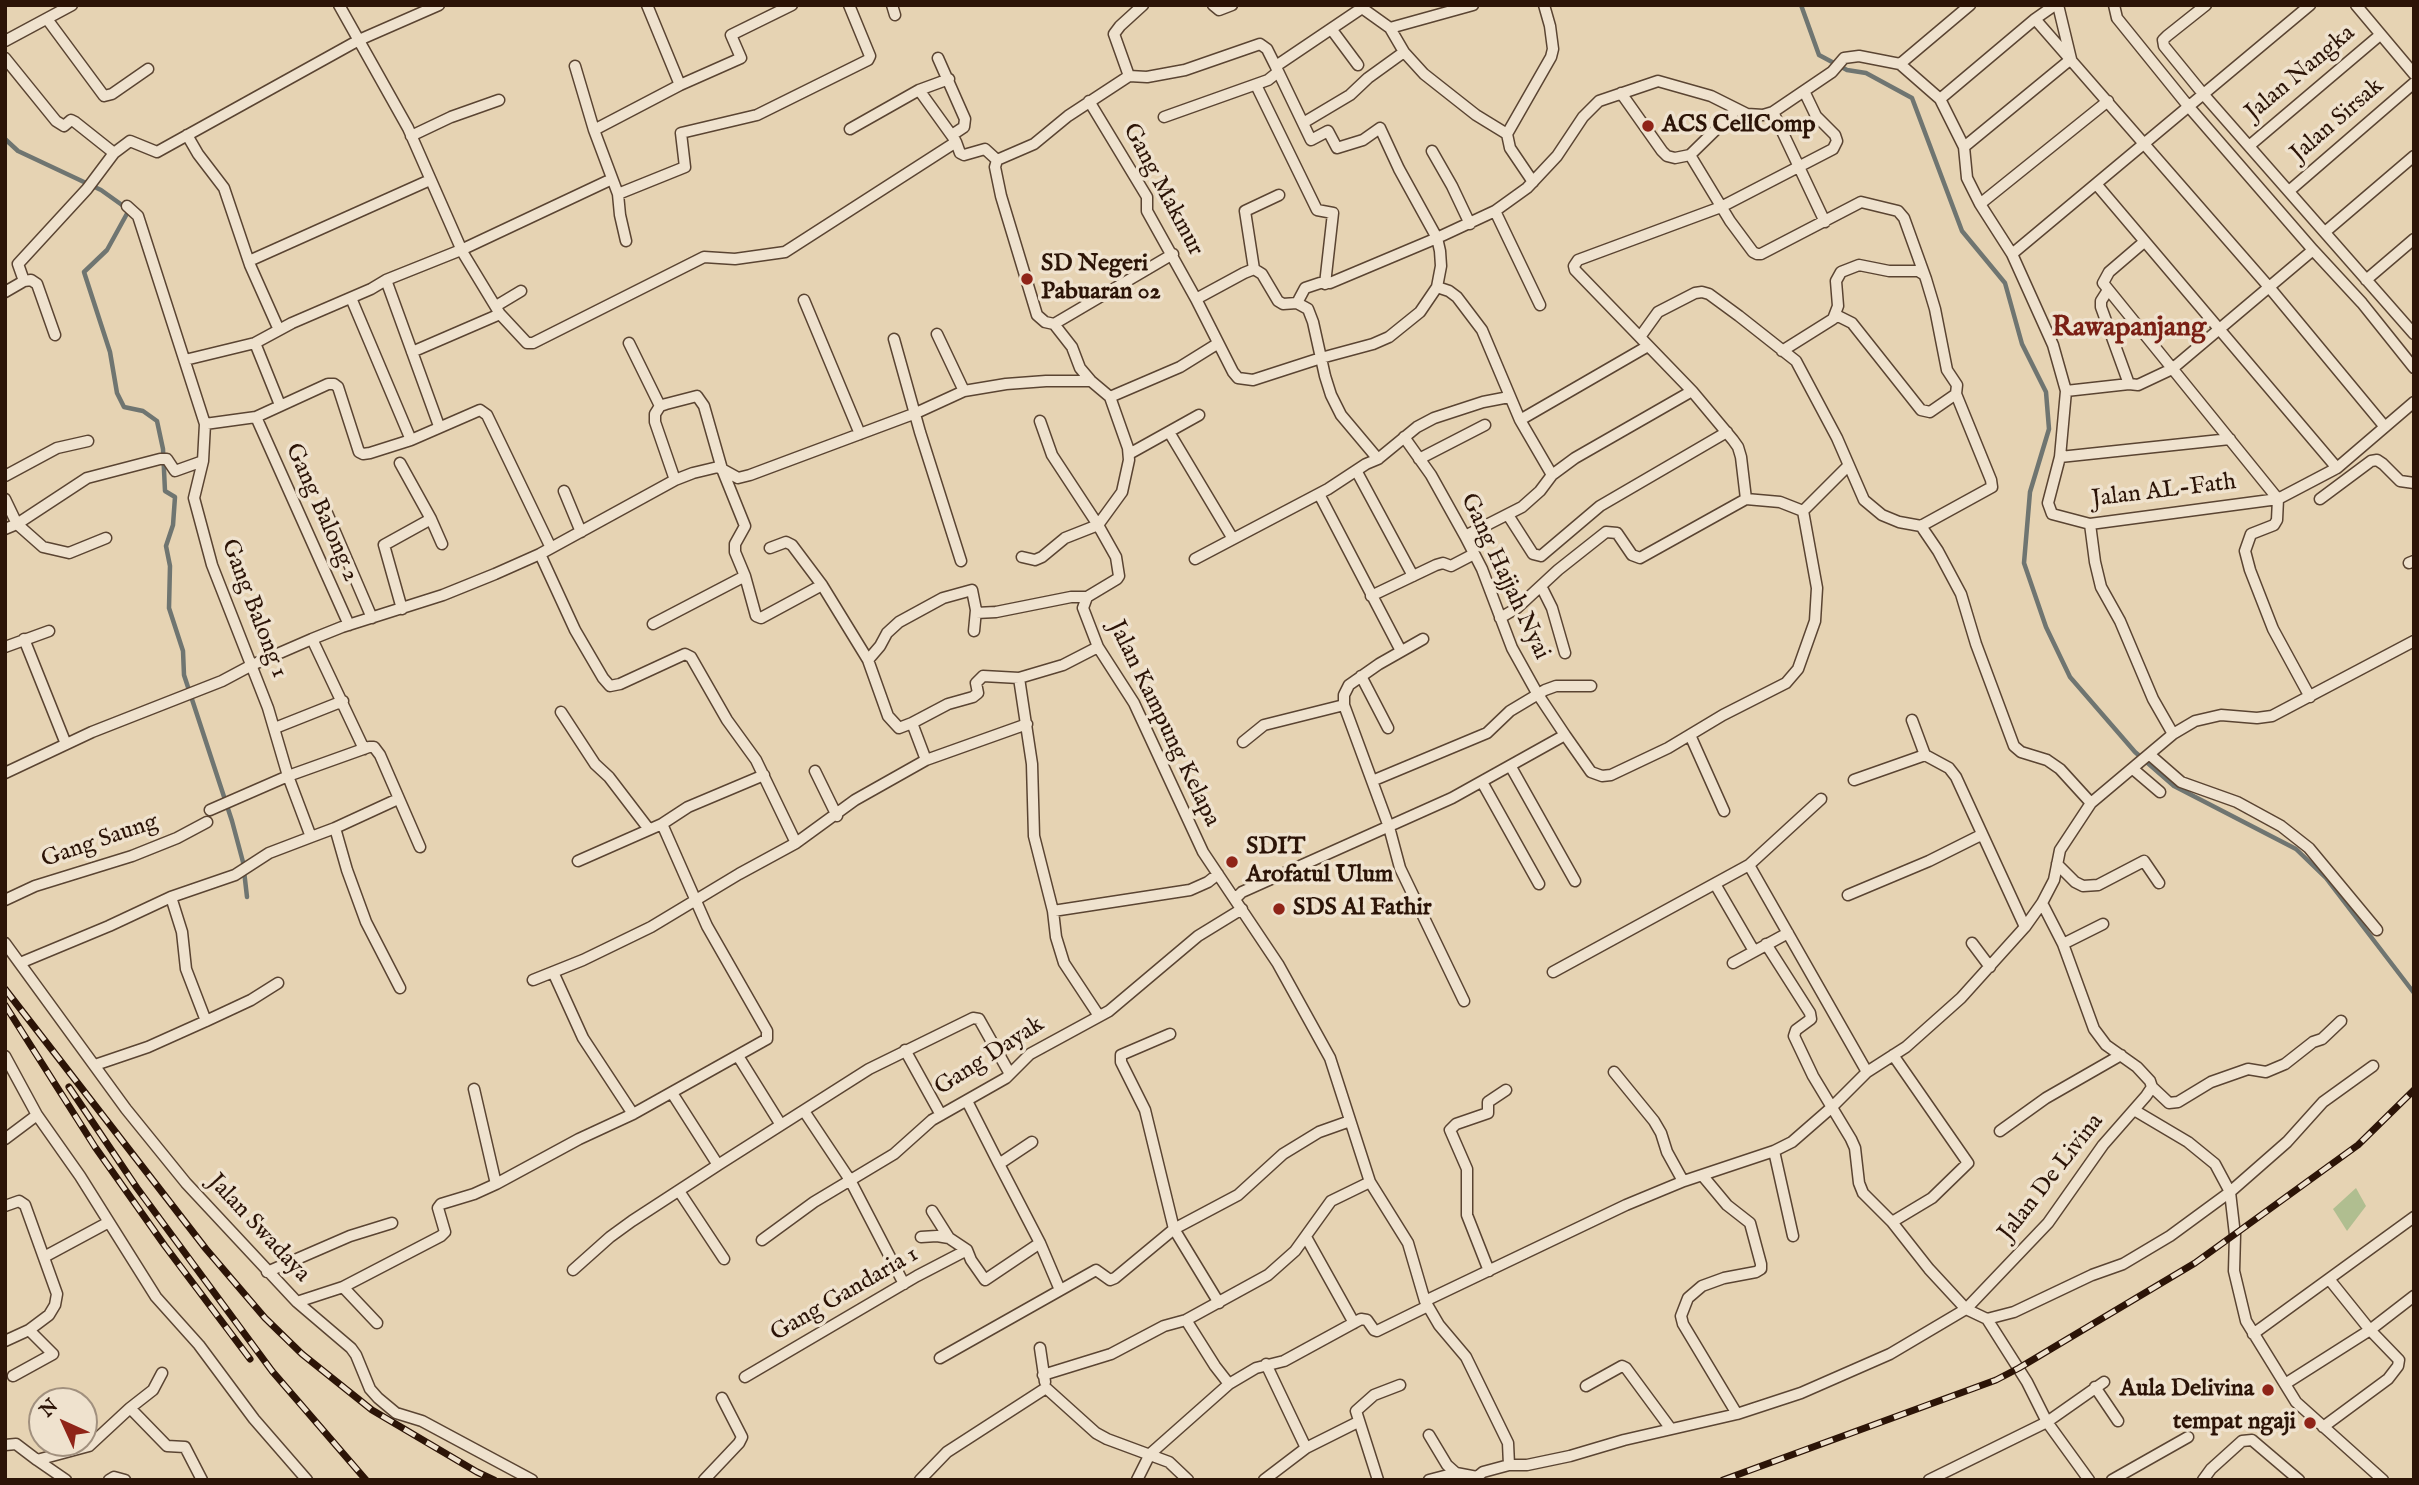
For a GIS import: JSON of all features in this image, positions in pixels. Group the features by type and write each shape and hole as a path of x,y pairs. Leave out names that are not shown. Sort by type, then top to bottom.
{"street":[{"path":"5,41 72,5"},
{"path":"339,5 411,136 461,250 498,310 527,343 533,343 704,257 735,259 785,252 954,139 965,124 949,79 938,58"},
{"path":"24,281 18,264 90,185 114,153 130,141 157,152 359,40 439,5"},
{"path":"647,5 680,85"},
{"path":"594,130 680,85 741,58 731,34 792,5"},
{"path":"618,194 685,167 681,134 757,115 868,60 870,56 849,5"},
{"path":"1129,76 1114,34 1143,5"},
{"path":"1213,5 1219,10 1232,5"},
{"path":"1390,28 1443,8 1473,5"},
{"path":"1533,183 1510,148 1507,134 1551,57 1553,49 1550,26 1544,5"},
{"path":"1297,303 1304,288 1325,284 1495,211 1533,183 1557,156 1592,105 1652,81 1665,82 1711,96 1755,115 1773,112 1832,72 1844,58 1858,56 1900,64 1970,5"},
{"path":"1940,99 2035,19 2057,5 2071,59"},
{"path":"2114,5 2117,18 2197,101 2249,146 2374,290 2409,320 2414,334"},
{"path":"2206,5 2167,36 2163,43 2197,101 2313,250 2362,303 2414,368"},
{"path":"2012,254 2310,5"},
{"path":"2356,5 2414,74"},
{"path":"1164,117 1269,80 1276,68 1332,30 1360,7 1390,28 1404,52 1447,94 1507,134"},
{"path":"47,19 104,96 112,94 148,69"},
{"path":"2035,19 2269,287 2385,427"},
{"path":"1332,30 1358,65 1356,62"},
{"name":"Jalan Nangka","path":"2249,146 2380,35"},
{"path":"997,160 1034,144 1089,101 1129,76 1147,77 1185,70 1260,44 1267,49 1311,140 1328,131 1337,148 1363,140 1380,128 1437,238 1441,265 1437,287 1420,312 1389,337 1321,358"},
{"path":"1303,123 1350,95 1404,52"},
{"path":"5,58 56,121 64,125 71,120 75,122 114,153"},
{"path":"1964,146 2071,59"},
{"name":"Jalan AL-Fath","path":"1900,64 1940,99 1964,146 1965,171 1980,204 2012,254 2053,345 2066,391 2060,457 2048,503 2049,509 2056,516 2090,524 2278,499 2337,468 2414,402"},
{"path":"575,66 594,130 618,194 626,241"},
{"path":"850,129 919,90 949,79"},
{"name":"Jalan Sirsak","path":"2289,191 2414,83"},
{"path":"1256,85 1317,210 1333,213 1325,284"},
{"path":"919,90 954,139 960,153 964,155 985,149 997,160"},
{"path":"1746,499 1738,447 1727,432 1692,391 1574,270 1576,262 1721,207 1833,149 1837,141 1835,135 1816,116 1804,91"},
{"path":"1621,93 1662,151 1675,158 1689,155 1737,109"},
{"path":"411,136 451,117 499,100"},
{"name":"Gang Makmur","path":"1089,101 1147,197 1147,211 1233,372 1244,380 1253,380 1321,358"},
{"path":"1980,204 2108,101"},
{"path":"1773,112 1825,222"},
{"path":"187,135 224,188 249,261 279,330"},
{"path":"1432,152 1470,224"},
{"path":"1689,155 1721,207 1757,254 1861,202 1898,211 1904,218 1935,309 1947,370 1957,385 1956,394 1992,487 1921,526"},
{"path":"2325,232 2414,156"},
{"path":"997,160 995,167 1001,196 1037,315 1045,322 1054,324 1072,347 1080,368 1111,397 1129,454 1122,492 1098,526 1065,538 1035,560 1022,557"},
{"path":"185,360 255,344 386,279 461,250 612,179"},
{"path":"249,261 430,180"},
{"path":"2097,185 2337,468"},
{"path":"1254,270 1245,211 1279,195"},
{"name":"Gang Balong 1","path":"127,206 138,216 205,424 203,461 194,498 212,565 275,728 288,776 311,837"},
{"path":"1495,211 1540,305"},
{"path":"2365,279 2414,239"},
{"path":"2144,242 2109,272 2104,283 2278,499 2277,520 2274,525 2251,534 2245,551 2273,629 2310,697"},
{"path":"2066,391 2138,385 2151,381 2172,369 2313,250"},
{"path":"1054,324 1172,254"},
{"path":"1782,351 1824,327 1836,315 1839,306 1836,281 1842,272 1859,265 1889,271 1918,271 1923,274"},
{"path":"1196,299 1254,270 1262,274 1278,301 1283,304 1297,303 1308,309 1331,395 1341,415 1378,459"},
{"path":"386,279 439,426"},
{"path":"5,292 24,281 31,280 37,284 55,335"},
{"path":"1437,287 1457,297 1482,330 1509,397 1552,475"},
{"path":"412,352 498,310 521,290"},
{"path":"2108,290 2101,301 2101,307 2129,384"},
{"path":"2362,303 2374,290"},
{"path":"1520,419 1644,341 1658,312 1695,293 1709,294 1801,367 1837,438 1864,500 1882,515 1921,526 1961,594 1976,644 2014,746 2021,752 2047,760 2060,769 2091,803"},
{"path":"351,298 411,440"},
{"path":"804,300 860,434"},
{"path":"1836,315 1852,323 1921,410 1930,412 1956,394"},
{"path":"937,334 964,391"},
{"path":"894,339 961,561"},
{"path":"629,343 660,406"},
{"path":"255,344 280,405"},
{"path":"1111,397 1180,367 1217,344"},
{"path":"5,773 66,744 201,690 312,639 470,585 540,554 676,480 713,468 722,469 738,478 750,475 916,413 964,391 1006,384 1091,381"},
{"path":"205,424 256,417 328,384 334,384 338,387 359,452 363,454 411,440 480,410 487,415 551,548"},
{"path":"1465,536 1530,501 1552,475 1575,458 1692,391"},
{"path":"676,480 655,422 655,414 660,406 697,396 701,398 722,469 745,526 735,544 735,552 756,616 761,618 822,585"},
{"path":"1195,559 1357,472 1434,418 1483,402 1509,397"},
{"path":"1129,454 1199,415"},
{"name":"Gang Balong 2","path":"256,417 349,625"},
{"path":"1040,421 1052,455 1098,526"},
{"path":"1419,459 1485,425"},
{"path":"1169,432 1233,539"},
{"path":"1508,515 1533,554 1541,556 1601,506 1727,432"},
{"name":"Gang Hajjah Nyai","path":"1404,437 1430,475 1465,536 1512,648 1537,694 1591,772 1602,776 1619,772 1690,736 1723,715 1777,689 1793,677 1806,651 1815,621 1817,588 1803,511"},
{"path":"2060,457 2230,439"},
{"path":"5,476 57,448 88,441"},
{"path":"5,529 87,478 163,459 175,471 203,461"},
{"path":"2320,499 2371,461 2377,460 2384,464 2400,481 2414,483"},
{"path":"400,463 442,544"},
{"path":"1500,618 1517,608 1606,533 1617,533 1632,555 1640,558 1746,499 1780,502 1803,511 1848,466"},
{"path":"1357,472 1413,576"},
{"path":"564,491 581,532"},
{"path":"1319,494 1401,651"},
{"path":"5,499 17,524 43,547 69,554 106,538"},
{"path":"327,513 372,618"},
{"path":"402,608 384,545 431,519"},
{"path":"2090,524 2101,587 2120,621 2153,699 2173,734"},
{"name":"Jalan Kampung Kelapa","path":"1098,526 1116,557 1119,576 1087,597 1083,608 1098,647 1134,704 1191,829 1217,874 1278,964 1330,1058 1370,1182 1408,1244 1426,1303 1469,1363 1508,1443 1509,1465"},
{"path":"770,548 786,542 792,545 822,585 867,660 888,716 899,727 978,693 976,683 983,676 1019,678 1063,665 1098,647"},
{"path":"540,554 575,630 606,683 614,686 688,655 764,775 796,843"},
{"path":"1371,596 1443,563 1451,566 1474,554"},
{"path":"653,624 745,576"},
{"path":"1541,586 1552,608 1565,653"},
{"path":"867,660 899,622 943,598 972,590 976,613 974,631"},
{"path":"976,613 996,612 1000,609 1071,597 1087,597"},
{"path":"5,647 49,631"},
{"path":"24,639 66,744"},
{"path":"312,639 365,749"},
{"path":"1423,639 1349,685 1344,705 1389,827 1400,868 1464,1001"},
{"path":"1138,1480 1150,1454 1229,1384 1266,1364 1284,1361 1364,1318 1377,1331 1426,1303 1609,1213 1683,1181 1774,1151 1801,1136 1867,1072 1893,1055 1961,999 2025,927 2042,903 2054,880 2060,850 2091,803 2173,734 2195,721 2221,715 2257,718 2272,716 2414,641"},
{"path":"1361,676 1388,728"},
{"path":"1019,678 1032,764 1034,836 1053,911 1056,937 1064,963 1099,1016"},
{"path":"1372,781 1487,733 1510,711 1537,694 1556,686 1591,686"},
{"path":"275,728 343,701"},
{"path":"1243,743 1264,725 1344,705"},
{"path":"561,712 595,764 609,777 648,828"},
{"path":"1912,720 1925,755"},
{"path":"912,723 926,760"},
{"path":"533,980 583,960 651,927 796,843 837,816 855,800 926,760 1027,724"},
{"path":"1235,899 1242,892 1389,827 1482,782 1565,735"},
{"path":"1690,736 1724,811"},
{"path":"215,808 288,776 374,747 420,847"},
{"path":"1854,780 1925,755 1940,761 1956,777 2025,927"},
{"path":"2142,762 2160,792"},
{"path":"2142,762 2181,782 2237,802 2281,826 2309,849 2377,930"},
{"path":"1511,766 1575,881"},
{"path":"815,771 837,816"},
{"path":"578,861 662,824 688,807 764,775"},
{"path":"1482,782 1539,884"},
{"path":"20,963 171,897 235,875 269,853 335,828 398,799"},
{"path":"1553,972 1749,865 1821,799"},
{"name":"Gang Saung","path":"5,900 35,886 144,851 207,822"},
{"path":"297,1302 343,1287 441,1236 444,1232 438,1209 441,1204 474,1195 496,1184 579,1139 633,1114 767,1039 769,1034 732,972 695,901 662,824"},
{"path":"335,828 366,922 400,988"},
{"path":"1848,895 1929,861 1981,835"},
{"path":"2057,864 2083,887 2098,885 2144,861 2159,883"},
{"path":"1749,865 1867,1072"},
{"path":"1053,911 1190,890 1217,874"},
{"path":"1715,884 1754,951"},
{"path":"171,897 182,932 188,978 206,1021"},
{"path":"2042,903 2063,943 2100,1039 2144,1074 2152,1087 2169,1103 2178,1102 2211,1082 2248,1069 2270,1071 2292,1060 2313,1042 2322,1039 2340,1021"},
{"name":"Gang Dayak","path":"762,1240 850,1180 894,1154 932,1120 1010,1074 1030,1054 1109,1011 1198,936 1242,909"},
{"path":"2063,943 2103,924"},
{"path":"1734,963 1786,931"},
{"name":"Jalan Swadaya","path":"5,943 126,1109 186,1183 267,1272 297,1302 351,1348 370,1389 390,1409 422,1422 532,1480"},
{"path":"1972,943 1990,967"},
{"path":"1766,944 1810,1013 1811,1019 1796,1030 1794,1036 1855,1148 1859,1183 1863,1193 1892,1222 1929,1269 1966,1309 1987,1320 2027,1382 2047,1422 2089,1480"},
{"path":"553,972 583,1038 633,1114"},
{"path":"95,1065 148,1047 251,1000 278,983"},
{"path":"573,1270 610,1237 869,1069 973,1018 979,1019 1010,1074"},
{"path":"1170,1034 1121,1055 1121,1062 1145,1110 1174,1229 1219,1303"},
{"path":"905,1050 941,1115"},
{"path":"1892,1222 1932,1198 1968,1163 1893,1055"},
{"path":"2000,1131 2067,1085 2103,1068 2121,1055"},
{"path":"5,1056 37,1115 156,1297 199,1345 254,1419 307,1480"},
{"path":"738,1056 781,1125"},
{"path":"1987,1320 2041,1301 2092,1275 2123,1264 2170,1236 2230,1192 2287,1142 2323,1102 2373,1066"},
{"path":"1614,1072 1654,1121 1683,1181"},
{"path":"2134,1110 2152,1087"},
{"path":"474,1089 496,1184"},
{"path":"1489,1271 1467,1215 1467,1169 1450,1130 1456,1124 1488,1113 1488,1102 1506,1090"},
{"path":"671,1093 718,1166"},
{"path":"967,1101 1040,1243 1060,1290"},
{"name":"Jalan De Livina","path":"1509,1465 1527,1465 1570,1456 1737,1414 1801,1393 1890,1353 1966,1309 2048,1223 2103,1145 2134,1110 2188,1142 2215,1164 2230,1192 2235,1235 2234,1271 2246,1321 2304,1412 2383,1480"},
{"path":"804,1111 850,1180 904,1284"},
{"path":"5,1139 37,1115"},
{"path":"940,1358 1096,1270 1110,1280 1115,1278 1174,1229 1238,1195 1271,1163 1311,1136 1350,1121"},
{"path":"999,1164 1032,1142"},
{"path":"1774,1151 1793,1236"},
{"path":"1702,1175 1727,1205 1750,1223 1756,1237 1761,1264 1756,1272 1724,1278 1702,1286 1688,1298 1681,1316 1683,1324 1737,1414"},
{"path":"1043,1375 1111,1354 1164,1326 1186,1320 1268,1275 1295,1251 1331,1201 1370,1182"},
{"path":"679,1191 724,1259"},
{"path":"5,1206 19,1201 25,1205 57,1294 55,1306 49,1315 29,1331 5,1341"},
{"path":"932,1211 949,1238 967,1250 985,1280 1040,1243"},
{"path":"2253,1334 2414,1217"},
{"path":"44,1256 109,1222"},
{"path":"267,1272 350,1236 392,1223"},
{"path":"921,1237 949,1238"},
{"path":"1306,1237 1354,1323"},
{"name":"Gang Gandaria 1","path":"745,1377 967,1250"},
{"path":"2323,1427 2388,1379 2398,1366 2399,1360 2370,1330 2329,1279"},
{"path":"343,1287 377,1323"},
{"path":"2285,1384 2370,1330 2414,1296"},
{"path":"1186,1320 1229,1384"},
{"path":"13,1376 53,1354 29,1331"},
{"path":"1040,1348 1046,1388 1080,1421 1107,1439 1169,1462 1188,1480"},
{"path":"1266,1364 1306,1448"},
{"path":"1586,1386 1622,1366 1626,1368 1671,1429"},
{"path":"37,1460 89,1446 153,1390 162,1373"},
{"path":"1929,1480 1946,1476 2047,1422 2100,1384 2118,1421"},
{"path":"1377,1480 1356,1411 1357,1407 1374,1395 1400,1385"},
{"path":"920,1480 947,1452 1046,1388"},
{"path":"704,1480 742,1437 722,1398"},
{"path":"130,1408 167,1446 185,1447 202,1480"},
{"path":"1264,1480 1306,1448 1358,1422"},
{"path":"1429,1434 1447,1465 1456,1474"},
{"path":"2112,1480 2189,1437"},
{"path":"2203,1480 2211,1469 2242,1441 2252,1440 2299,1480"},
{"path":"5,1445 16,1444 66,1480"},
{"path":"1429,1480 1456,1474 1477,1478 1496,1467 1509,1465"},
{"path":"109,1480 114,1477 125,1480"}],"green space":[{"path":"2356,1188 2366,1206 2347,1231 2333,1209"}],"waterway":[{"path":"1801,5 1819,55 1847,70 1866,73 1912,98 1962,231 2005,283 2022,344 2046,392 2049,429 2030,492 2024,563 2046,627 2070,677 2135,752 2174,786 2296,849 2326,878 2414,993"},
{"path":"5,139 18,151 101,190 129,210 107,250 84,272 110,352 117,393 124,407 143,411 157,421 163,449 165,491 175,497 173,525 166,546 170,566 169,608 183,651 184,675 232,821 243,862 247,897"}],"railway":[{"path":"5,989 206,1249 265,1318 302,1354 372,1410 494,1480"},
{"path":"5,1005 95,1147 250,1359"},
{"path":"69,1087 137,1188 272,1371 366,1480"},
{"path":"1723,1480 1996,1380 2019,1368 2195,1263 2358,1145 2414,1090"}],"place":[{"name":"ACS CellComp","path":"1648,126"},
{"name":"SD Negeri Pabuaran 02","path":"1027,279"},
{"name":"SDIT Arofatul Ulum","path":"1232,862"},
{"name":"SDS Al Fathir","path":"1279,909"},
{"name":"Aula Delivina","path":"2268,1390"},
{"name":"tempat ngaji","path":"2310,1423"}],"district":[{"name":"Rawapanjang","path":"2129,329"}]}
